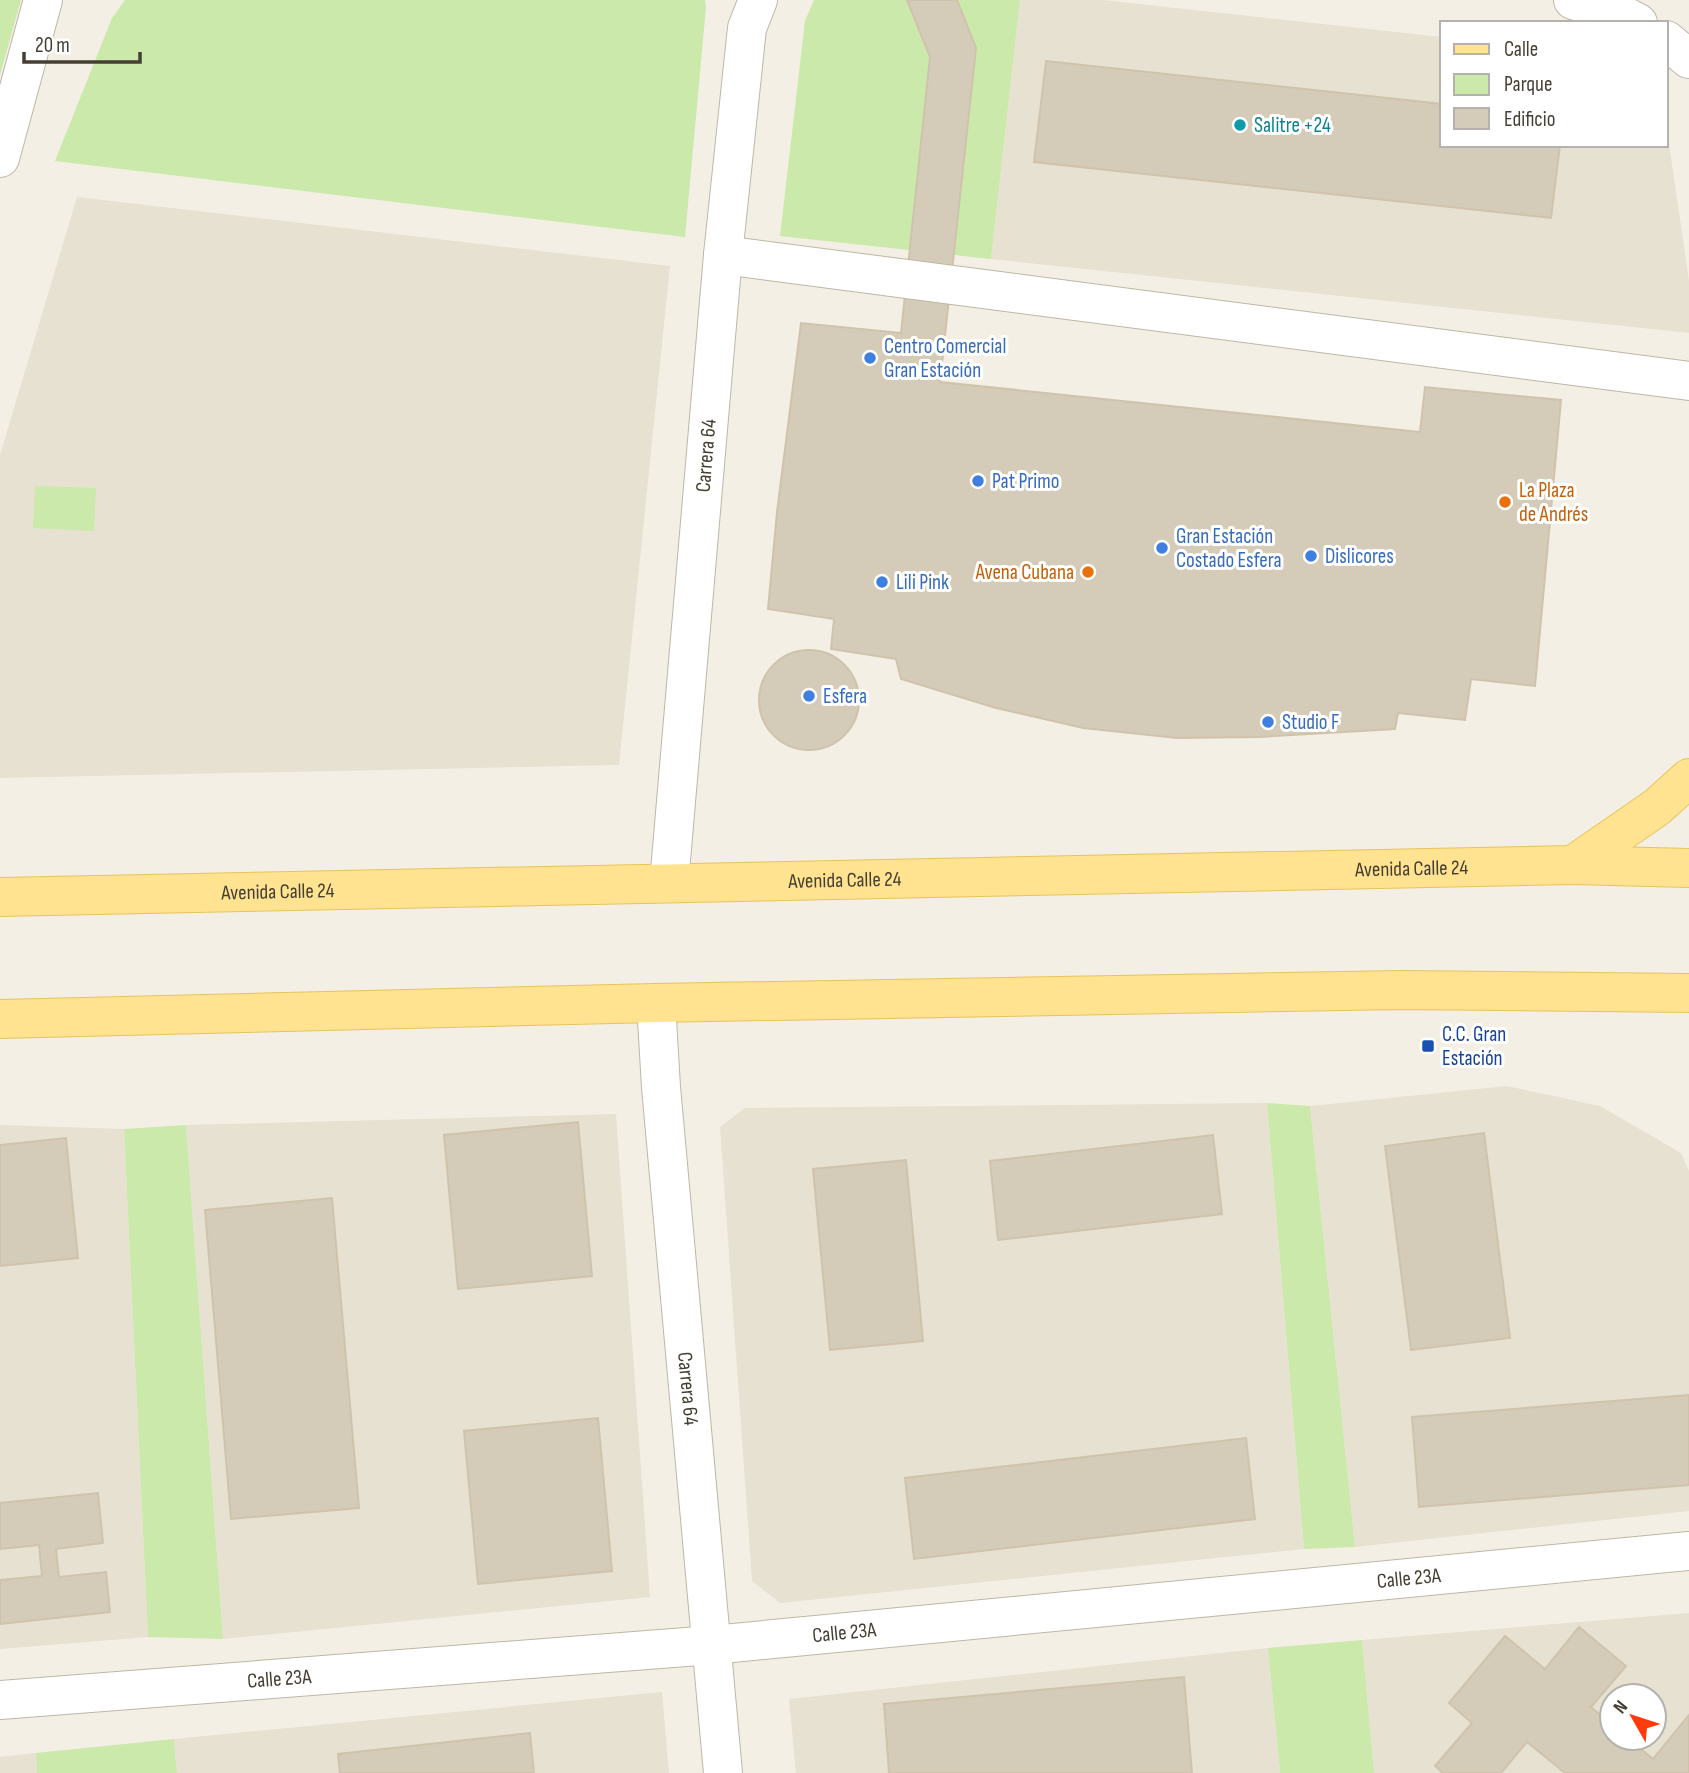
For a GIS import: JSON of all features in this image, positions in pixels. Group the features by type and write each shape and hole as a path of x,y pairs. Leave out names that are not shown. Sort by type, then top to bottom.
{"main road":[{"path":"1573,865 1657,807 1689,778"},
{"name":"Avenida Calle 24","path":"0,897 1573,865 1689,868"},
{"path":"0,1018 1401,990 1689,993"},
{"path":"1638,993 1689,1016"}],"street":[{"path":"1573,0 1581,0 1634,21"},
{"path":"0,158 43,3"},
{"name":"Carrera 64","path":"669,883 723,255 749,9"},
{"path":"1668,42 1689,59"},
{"path":"723,255 1689,381"},
{"name":"Carrera 64","path":"656,1003 661,1087 723,1773"},
{"name":"Calle 23A","path":"0,1700 712,1645 1689,1551"}],"shaded area":[{"path":"1020,0 1103,0 1440,37 1440,147 1668,147 1668,137 1689,281 1689,333 991,259"},
{"path":"77,197 670,266 619,765 0,778 0,455"},
{"path":"1507,1086 1600,1106 1681,1153 1689,1171 1689,1511 1355,1547 1310,1106"},
{"path":"1267,1103 1304,1549 780,1603 752,1581 720,1127 745,1108"},
{"path":"616,1114 650,1597 223,1639 186,1125"},
{"path":"0,1125 124,1129 148,1637 0,1649"},
{"path":"1689,1613 1689,1773 1374,1773 1362,1640"},
{"path":"1268,1648 1280,1773 796,1773 789,1699"},
{"path":"662,1692 669,1773 177,1773 174,1739"},
{"path":"36,1753 37,1773 0,1773 0,1757"}],"green space":[{"path":"0,0 21,0 0,75"},
{"path":"125,0 705,0 685,237 55,161 112,18"},
{"path":"814,0 1020,0 991,259 780,236 805,21"},
{"path":"35,486 96,488 94,531 33,528"},
{"path":"1267,1103 1310,1106 1355,1547 1304,1549"},
{"path":"186,1125 223,1639 148,1637 124,1129"},
{"path":"1362,1640 1374,1773 1280,1773 1268,1648"},
{"path":"174,1739 177,1773 37,1773 36,1753"}],"building":[{"name":"Centro Comercial Gran Estación","path":"907,0 957,0 976,48 940,382 1420,432 1425,387 1561,400 1535,686 1471,679 1465,720 1398,713 1395,729 1259,737 1177,738 1083,728 996,708 901,679 896,659 831,649 834,619 768,609 777,512 801,323 901,333 930,57"},
{"name":"Salitre +24","path":"1046,61 1440,104 1440,147 1560,147 1551,218 1034,162"},
{"name":"Esfera","path":"809,650 837,658 851,672 859,700 851,728 837,742 809,750 781,742 767,728 759,700 767,672 781,658"},
{"path":"578,1122 592,1276 458,1289 444,1135"},
{"path":"1484,1133 1510,1338 1411,1350 1385,1146"},
{"path":"1213,1135 1222,1214 998,1240 990,1161"},
{"path":"66,1138 78,1258 0,1266 0,1145"},
{"path":"906,1160 923,1341 830,1350 813,1169"},
{"path":"332,1198 359,1508 231,1519 205,1210"},
{"path":"1689,1395 1689,1485 1419,1507 1412,1417"},
{"path":"598,1418 612,1571 478,1584 464,1431"},
{"path":"1246,1438 1255,1519 914,1559 905,1478"},
{"path":"98,1493 103,1543 56,1549 59,1577 106,1572 110,1612 0,1624 0,1580 42,1576 39,1545 0,1549 0,1503"},
{"path":"1579,1627 1626,1666 1612,1682 1598,1682 1598,1699 1591,1707 1598,1713 1598,1752 1645,1752 1653,1759 1659,1752 1668,1752 1668,1741 1689,1715 1689,1773 1565,1773 1527,1742 1501,1773 1443,1773 1435,1766 1472,1723 1449,1703 1505,1636 1545,1669"},
{"path":"1184,1677 1192,1773 889,1773 884,1704"},
{"path":"530,1733 534,1773 340,1773 338,1754"}],"place":[{"name":"Salitre +24","path":"1240,125"},
{"name":"Centro Comercial Gran Estación","path":"870,358"},
{"name":"Pat Primo","path":"978,481"},
{"name":"La Plaza de Andrés","path":"1505,502"},
{"name":"Gran Estación Costado Esfera","path":"1162,548"},
{"name":"Dislicores","path":"1311,556"},
{"name":"Avena Cubana","path":"1088,572"},
{"name":"Lili Pink","path":"882,582"},
{"name":"Esfera","path":"809,696"},
{"name":"Studio F","path":"1268,722"},
{"name":"C.C. Gran Estación","path":"1428,1046"}]}
